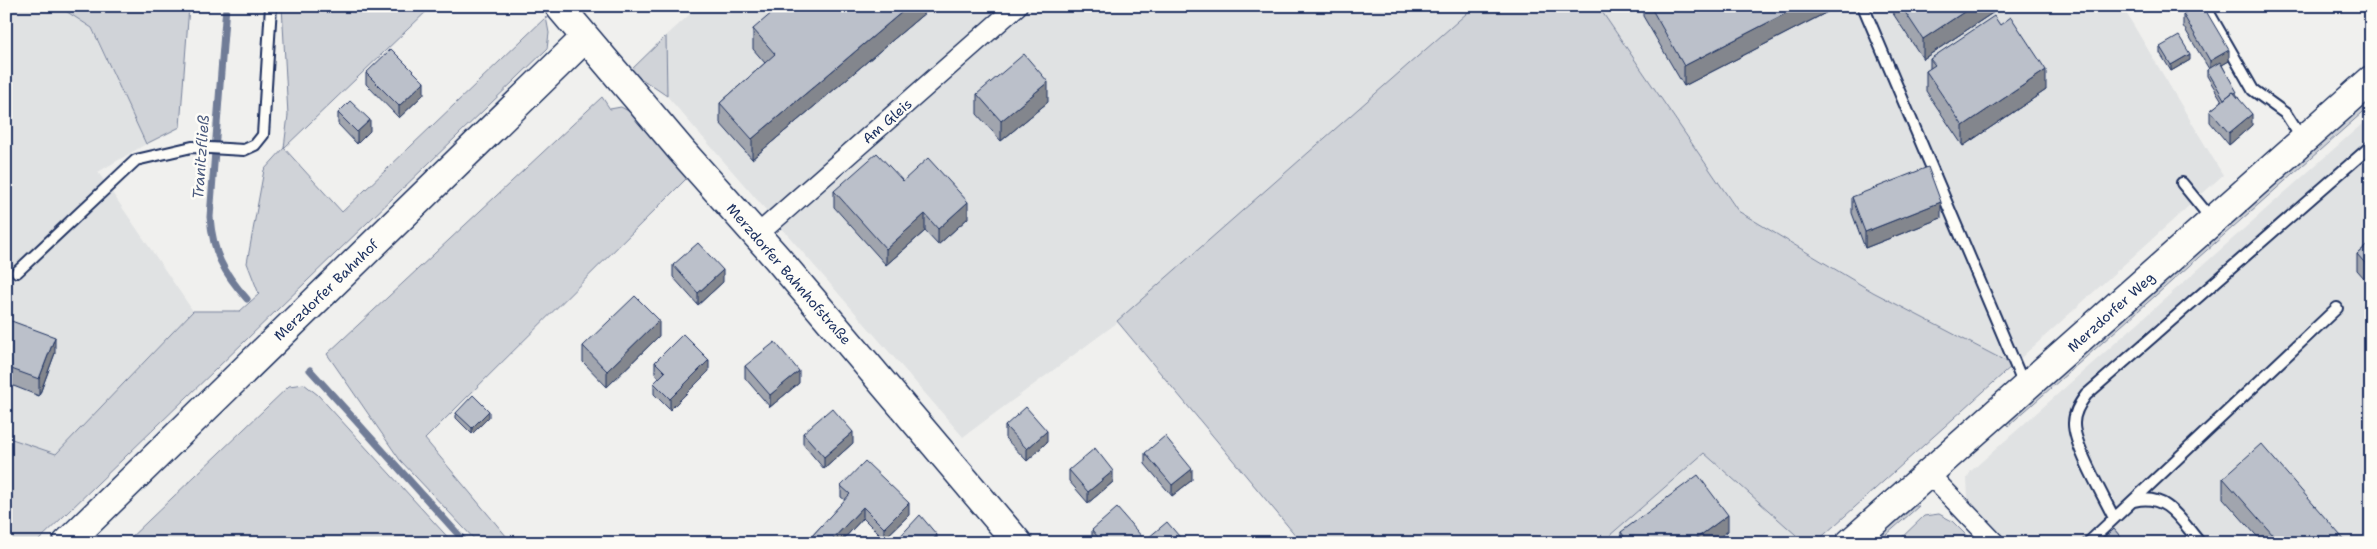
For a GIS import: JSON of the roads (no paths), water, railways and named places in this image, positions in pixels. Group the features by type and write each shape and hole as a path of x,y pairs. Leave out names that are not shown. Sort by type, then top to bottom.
{"street":[{"name":"Merzdorfer Bahnhofstraße","path":"559,6 757,235 1018,543"},
{"name":"Am Gleis","path":"757,235 1017,6"},
{"name":"Merzdorfer Bahnhof","path":"67,543 585,38"},
{"name":"Merzdorfer Weg","path":"1850,543 2371,80"},
{"path":"1929,474 1995,543"}],"lane":[{"path":"17,272 136,160 192,147 244,150 256,145 262,134 271,6"},
{"path":"1863,6 2025,389"},
{"path":"2205,6 2252,90 2286,114 2303,142"},
{"path":"2114,518 2077,438 2074,423 2078,408 2086,394 2371,146"},
{"path":"2182,183 2213,222"},
{"path":"2088,543 2337,308"},
{"path":"2131,502 2146,498 2160,500 2200,543"}],"waterway":[{"name":"Tranitzfließ","path":"226,6 210,217 211,230 221,261 232,280 247,299"},
{"name":"Tranitzfließ","path":"310,370 466,543"}]}
